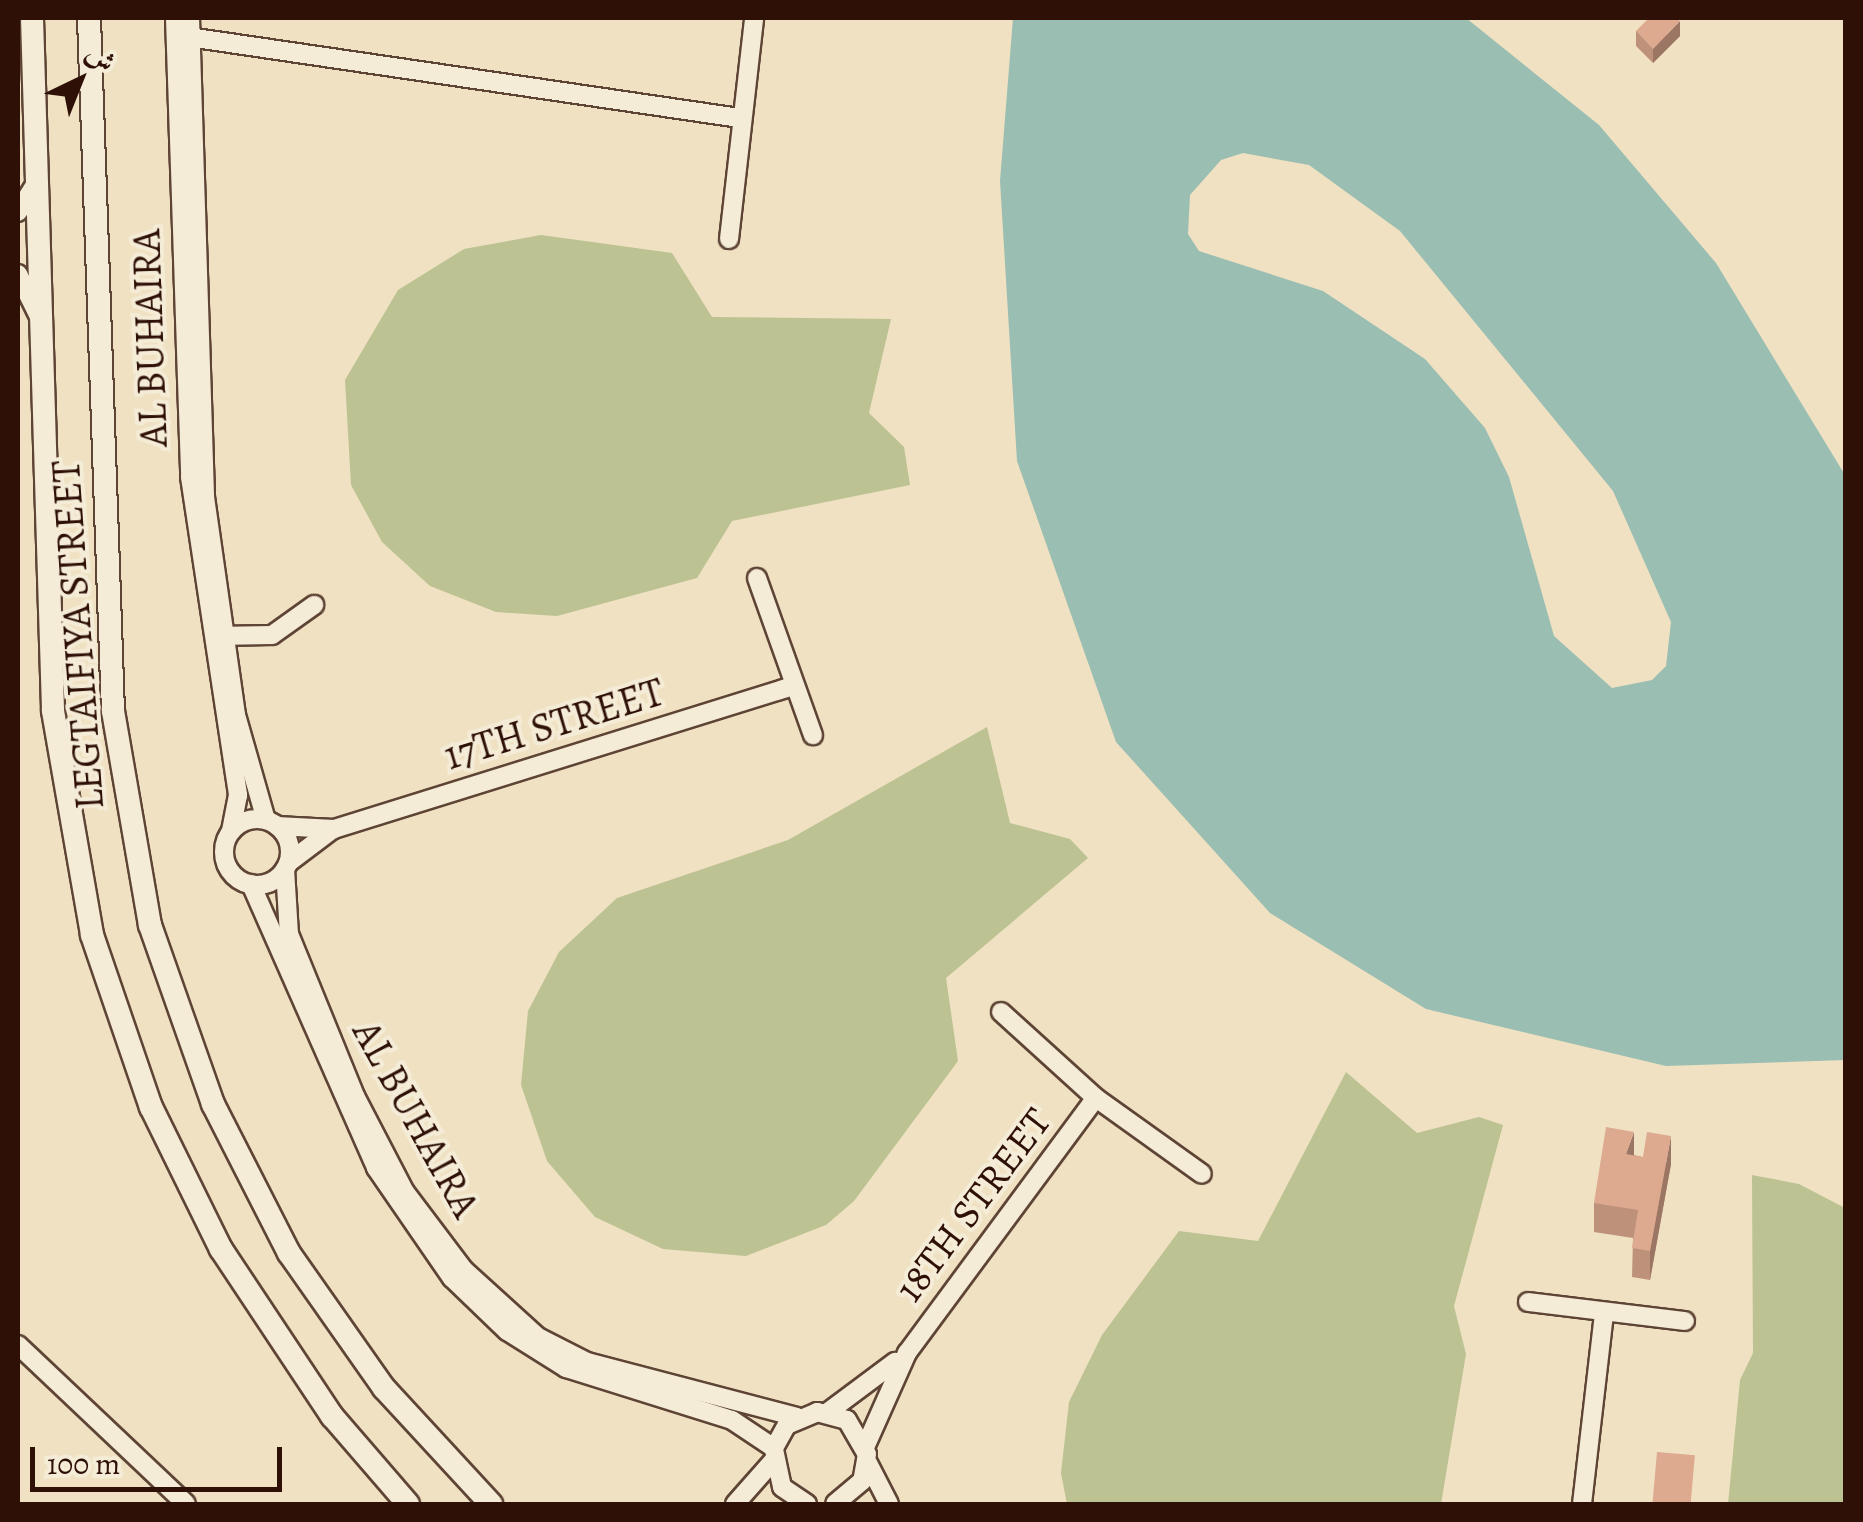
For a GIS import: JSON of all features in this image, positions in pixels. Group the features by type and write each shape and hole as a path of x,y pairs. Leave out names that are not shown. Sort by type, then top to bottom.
{"street":[{"name":"LEGTAIFIYA STREET","path":"32,18 57,752 92,935 122,1033 184,1180 241,1282 332,1416 408,1504"},
{"name":"LEGTAIFIYA STREET","path":"89,18 113,711 150,924 212,1104 289,1253 384,1388 491,1504"},
{"name":"AL BUHAIRA","path":"190,18 181,30 194,387 238,796 226,863 250,884 328,1052 446,1260 538,1336 639,1386 732,1420 773,1454"},
{"path":"729,239 739,118 754,18"},
{"path":"181,30 739,118"},
{"path":"18,212 38,180"},
{"path":"18,274 40,319"},
{"path":"757,578 813,736"},
{"path":"218,637 272,635 314,604"},
{"name":"AL BUHAIRA","path":"218,637 242,744 286,866 286,924 328,1052"},
{"name":"17TH STREET","path":"250,884 286,866 334,829 794,686"},
{"path":"231,831 272,823"},
{"name":"17TH STREET","path":"272,823 334,829"},
{"name":"18TH STREET","path":"1001,1012 1096,1098 1202,1174"},
{"name":"18TH STREET","path":"835,1504 857,1489 866,1454 907,1352 1096,1098"},
{"path":"1528,1302 1685,1321"},
{"path":"1582,1504 1604,1314"},
{"path":"18,1346 180,1502"},
{"name":"18TH STREET","path":"828,1412 907,1352"},
{"name":"AL BUHAIRA","path":"639,1386 798,1417"},
{"path":"745,1502 798,1417 828,1412 866,1454 889,1504"},
{"path":"773,1454 782,1488 805,1504"}],"green space":[{"path":"541,235 672,253 712,317 891,319 869,413 904,447 910,485 732,521 697,578 557,616 496,612 430,586 382,542 351,485 345,380 398,290 464,249"},
{"path":"987,727 1010,823 1070,839 1088,858 946,978 958,1061 854,1201 826,1225 746,1256 663,1249 595,1217 547,1161 521,1085 528,1011 559,952 617,898 788,840"},
{"path":"1346,1072 1417,1133 1479,1117 1503,1125 1454,1306 1466,1354 1441,1504 1067,1504 1061,1473 1069,1402 1102,1335 1179,1231 1258,1241"},
{"path":"1752,1175 1799,1184 1845,1208 1845,1504 1728,1504 1740,1380 1753,1353"}],"water":[{"path":"1013,18 1466,18 1599,125 1716,263 1845,475 1845,1060 1666,1066 1426,1009 1270,913 1116,742 1017,461 1000,181","holes":["1243,153 1309,165 1400,231 1613,491 1671,622 1666,666 1652,680 1612,688 1554,636 1509,477 1485,428 1425,359 1323,291 1199,251 1188,234 1190,195 1221,160"]}],"building":[{"path":"1649,18 1680,21 1653,49 1636,31"},
{"path":"1606,1127 1634,1132 1626,1154 1643,1157 1647,1132 1671,1136 1650,1251 1632,1248 1638,1210 1594,1203"},
{"path":"1657,1452 1695,1455 1691,1504 1652,1504"}]}
